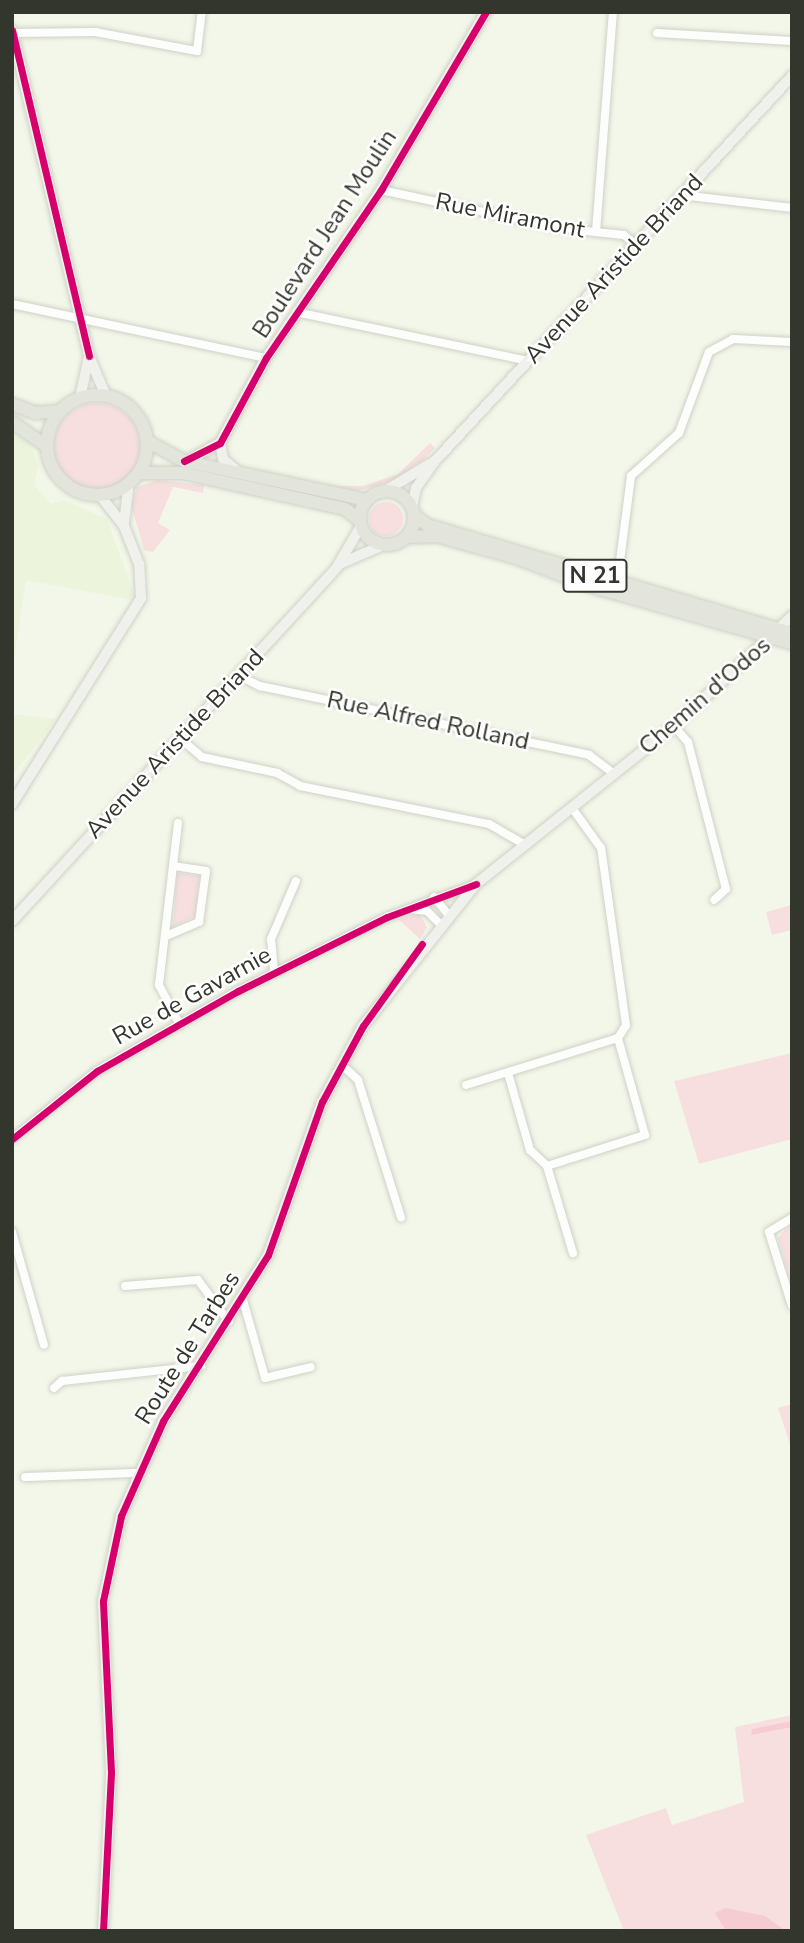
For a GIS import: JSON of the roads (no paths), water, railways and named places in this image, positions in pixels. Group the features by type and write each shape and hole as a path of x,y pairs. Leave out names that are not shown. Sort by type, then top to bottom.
{"main road":[{"path":"12,404 36,413 59,411 80,398 106,396 134,412 147,441 184,461 243,476 366,500 385,491 405,497 413,512 407,537 383,545 345,509 183,473 139,472"},
{"path":"46,446 59,411"},
{"path":"12,422 46,446 61,481 100,495 130,484 139,472 147,441"},
{"path":"360,523 366,500"},
{"name":"N 21","path":"413,512 427,525 781,634 792,643"},
{"name":"N 21","path":"407,537 437,536 514,557 590,586 781,634"}],"street":[{"path":"106,396 89,356 12,32 95,32 197,51 202,12"},
{"name":"Boulevard Jean Moulin","path":"220,443 266,358 381,190 486,12"},
{"path":"596,232 613,12"},
{"path":"657,33 792,41"},
{"name":"Avenue Aristide Briand","path":"385,491 435,461 792,76"},
{"name":"Rue Miramont","path":"381,190 596,232 624,235 636,245"},
{"path":"681,195 792,208"},
{"path":"12,304 266,358"},
{"path":"296,312 528,361"},
{"path":"617,584 631,476 679,433 709,352 733,339 792,342"},
{"path":"80,398 89,356"},
{"path":"184,461 220,443 223,458 243,476"},
{"name":"Avenue Aristide Briand","path":"413,512 435,461"},
{"path":"124,526 130,484"},
{"path":"12,804 141,598 143,574 124,526 100,495"},
{"name":"Avenue Aristide Briand","path":"337,567 360,523"},
{"name":"Avenue Aristide Briand","path":"12,921 337,567 363,549 383,545"},
{"name":"Chemin d'Odos","path":"523,844 674,726 781,634 792,616"},
{"name":"Rue Alfred Rolland","path":"238,675 260,686 589,755 614,774"},
{"path":"674,726 688,742 726,889 714,900"},
{"path":"180,738 202,757 277,773 300,786 489,824 523,844"},
{"path":"547,1167 645,1135 618,1038 628,1014 601,848 572,808"},
{"path":"178,823 159,985 180,1025"},
{"name":"Route de Tarbes","path":"103,1931 111,1772 103,1601 136,1473 268,1255 342,1065 439,923 476,884 523,844"},
{"path":"166,936 199,922 206,871 173,866"},
{"path":"274,972 271,939 296,881"},
{"name":"Rue de Gavarnie","path":"12,1139 97,1071 274,972 405,909 476,884"},
{"path":"434,897 448,914"},
{"path":"405,909 427,911 439,923"},
{"path":"466,1086 618,1038"},
{"path":"342,1065 358,1080 401,1217"},
{"path":"508,1073 530,1150 547,1167 572,1253"},
{"path":"792,1218 769,1232 792,1306"},
{"path":"12,1232 44,1345"},
{"path":"125,1286 198,1280 229,1322"},
{"path":"243,1300 265,1378 311,1367"},
{"path":"54,1388 62,1381 201,1366"},
{"path":"25,1477 136,1473"}]}
